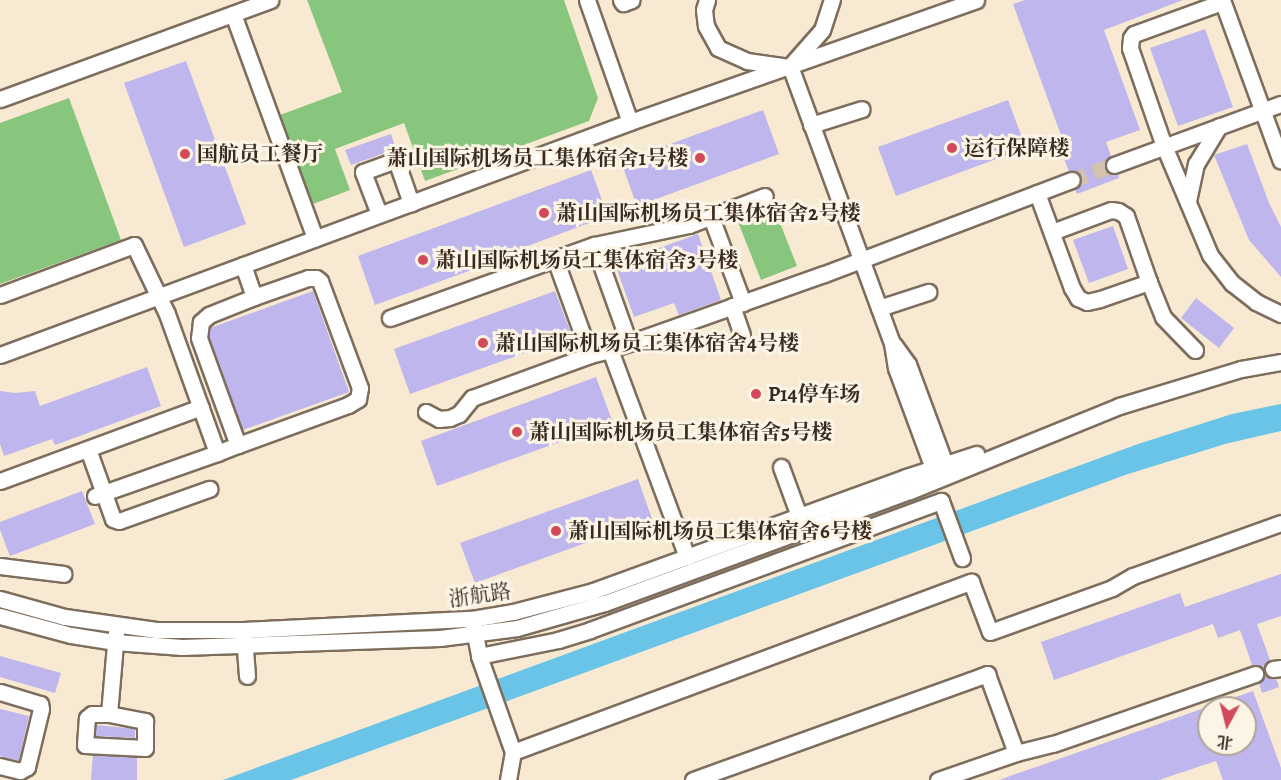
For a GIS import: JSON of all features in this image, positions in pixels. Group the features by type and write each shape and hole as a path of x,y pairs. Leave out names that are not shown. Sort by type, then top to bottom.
{"street":[{"path":"0,99 270,0"},
{"path":"586,0 630,122"},
{"path":"621,0 622,3 632,0"},
{"path":"697,0 706,27 718,48 729,55 757,63 790,66"},
{"path":"706,27 707,0"},
{"path":"790,66 822,30 832,0"},
{"path":"0,355 630,122 976,0"},
{"path":"1281,161 1222,1 1134,34 1130,48 1164,146 1210,255 1232,283 1256,302 1281,314"},
{"path":"233,14 315,238"},
{"path":"790,66 892,343 908,364 940,470 1031,443 1054,431 1119,406 1241,369 1281,362"},
{"path":"1114,165 1281,104"},
{"path":"811,125 862,109"},
{"path":"1188,204 1190,181 1196,164 1219,126"},
{"path":"379,214 363,172 396,160 411,203"},
{"path":"426,412 439,419 450,418 459,414 472,398 861,260 1072,180"},
{"path":"1037,194 1078,298 1087,302 1100,300 1149,282"},
{"path":"390,318 594,245 689,225 765,196"},
{"path":"1052,232 1111,210 1126,216 1163,317 1195,350"},
{"path":"711,217 738,304 742,335"},
{"path":"0,295 134,245 167,314 217,453"},
{"path":"594,245 629,343"},
{"path":"555,259 590,355"},
{"path":"243,265 254,297"},
{"path":"99,494 217,453 348,405 360,396 320,281 308,278 254,297 209,315 199,327 199,338 238,445"},
{"path":"879,308 928,291"},
{"path":"610,350 687,557"},
{"path":"0,481 201,407"},
{"path":"88,449 99,494 113,519 119,521 209,489"},
{"path":"781,467 800,516"},
{"name":"浙航路","path":"0,599 64,617 117,626 194,631 473,627 563,601 800,516 940,470"},
{"name":"浙航路","path":"0,616 71,634 115,642 182,647 245,646 561,618 605,603 940,470"},
{"path":"478,656 558,640 590,630 941,501 962,558"},
{"path":"513,752 971,582 990,632 1112,588 1133,576 1281,523"},
{"path":"0,566 64,574"},
{"path":"109,714 117,626"},
{"path":"473,627 478,656 513,752 508,780"},
{"path":"243,630 247,676"},
{"path":"693,780 987,674 1016,753"},
{"path":"938,780 1016,753 1053,744 1255,674"},
{"path":"0,692 40,704 41,709 27,767 20,771 0,766"}],"green space":[{"path":"307,0 564,0 598,98 589,121 425,181 404,123 335,149 350,190 313,204 280,115 342,92"},
{"path":"69,98 121,240 0,284 0,123"},
{"path":"774,208 797,266 761,280 738,222"}],"water":[{"path":"1281,404 1281,431 1225,444 1128,474 291,780 223,780 1138,444 1232,414"}],"building":[{"path":"1025,0 1183,0 1104,30 1140,130 1106,142 1111,156 1105,163 1105,169 1112,174 1118,174 1119,178 1077,194 1075,189 1080,186 1081,177 1078,172 1069,171 1064,159 1069,157 1013,4"},
{"path":"1205,29 1233,107 1178,126 1150,48"},
{"name":"国航员工餐厅","path":"186,61 246,224 184,247 124,83"},
{"name":"运行保障楼","path":"1008,100 1026,148 896,196 878,147"},
{"name":"萧山国际机场员工集体宿舍1号楼","path":"763,110 779,154 637,206 621,162"},
{"path":"391,134 396,149 351,165 345,150"},
{"path":"1247,144 1269,203 1281,227 1281,277 1249,240 1214,155"},
{"path":"591,170 608,216 487,261 488,264 375,305 358,256"},
{"path":"1113,226 1128,269 1089,283 1073,240"},
{"path":"698,234 721,300 679,315 674,303 634,317 615,264"},
{"path":"313,291 349,392 243,430 209,337 210,328"},
{"name":"萧山国际机场员工集体宿舍4号楼","path":"555,291 572,336 410,394 394,349"},
{"path":"1196,298 1234,328 1219,348 1181,318"},
{"path":"147,367 161,406 55,445 52,439 4,456 0,444 0,391 15,393 35,391 40,406"},
{"name":"萧山国际机场员工集体宿舍5号楼","path":"596,377 613,423 437,486 421,441"},
{"name":"萧山国际机场员工集体宿舍6号楼","path":"638,479 652,519 475,583 460,543"},
{"path":"82,491 95,524 10,556 0,530 0,522"},
{"path":"1281,574 1281,616 1257,624 1270,660 1263,669 1252,665 1240,630 1218,638 1213,624 1054,680 1041,642 1180,593 1185,607"},
{"path":"0,656 61,673 55,693 0,677"},
{"path":"1264,673 1269,678 1276,678 1279,687 1262,693 1259,683"},
{"path":"1253,691 1255,696 1239,696"},
{"path":"1257,702 1281,768 1281,780 1223,780 1216,761 1159,780 999,780 1197,711 1197,756 1257,756"},
{"path":"0,709 29,716 19,761 0,756"},
{"path":"96,725 135,729 135,738 95,736"},
{"path":"93,755 137,757 137,780 91,780"}],"tunnel":[{"path":"1072,180 1114,165"}],"place":[{"name":"运行保障楼","path":"952,148"},
{"name":"国航员工餐厅","path":"185,154"},
{"name":"萧山国际机场员工集体宿舍1号楼","path":"700,158"},
{"name":"萧山国际机场员工集体宿舍2号楼","path":"544,213"},
{"name":"萧山国际机场员工集体宿舍3号楼","path":"423,260"},
{"name":"萧山国际机场员工集体宿舍4号楼","path":"483,343"},
{"name":"P14停车场","path":"756,394"},
{"name":"萧山国际机场员工集体宿舍5号楼","path":"517,432"},
{"name":"萧山国际机场员工集体宿舍6号楼","path":"556,531"}]}
